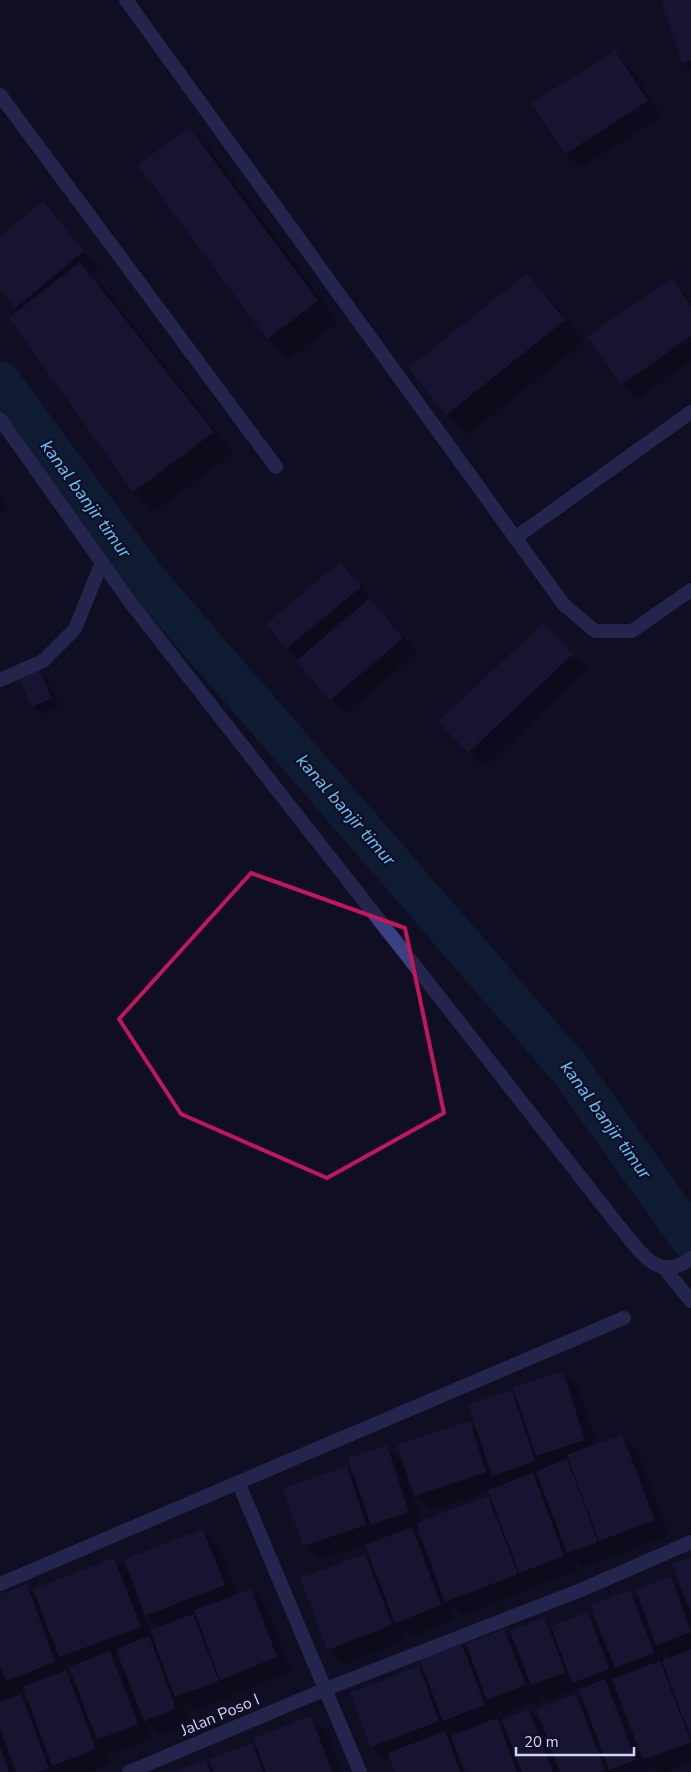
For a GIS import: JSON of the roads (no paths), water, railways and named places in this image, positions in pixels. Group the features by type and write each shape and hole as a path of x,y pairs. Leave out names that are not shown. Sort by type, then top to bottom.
{"street":[{"path":"126,0 564,605 595,631 632,631 691,590"},
{"path":"0,95 276,467"},
{"path":"515,538 691,412"},
{"path":"0,419 130,602 618,1225 654,1264 665,1268 680,1268 691,1258"},
{"path":"0,680 43,661 75,629 102,562"},
{"path":"665,1268 691,1301"},
{"path":"0,1584 624,1318"},
{"path":"238,1482 360,1772"},
{"name":"Jalan Poso I","path":"128,1772 326,1689 581,1590 691,1542"}],"waterway":[{"name":"kanal banjir timur","path":"0,382 147,581 569,1068 691,1239"}]}
